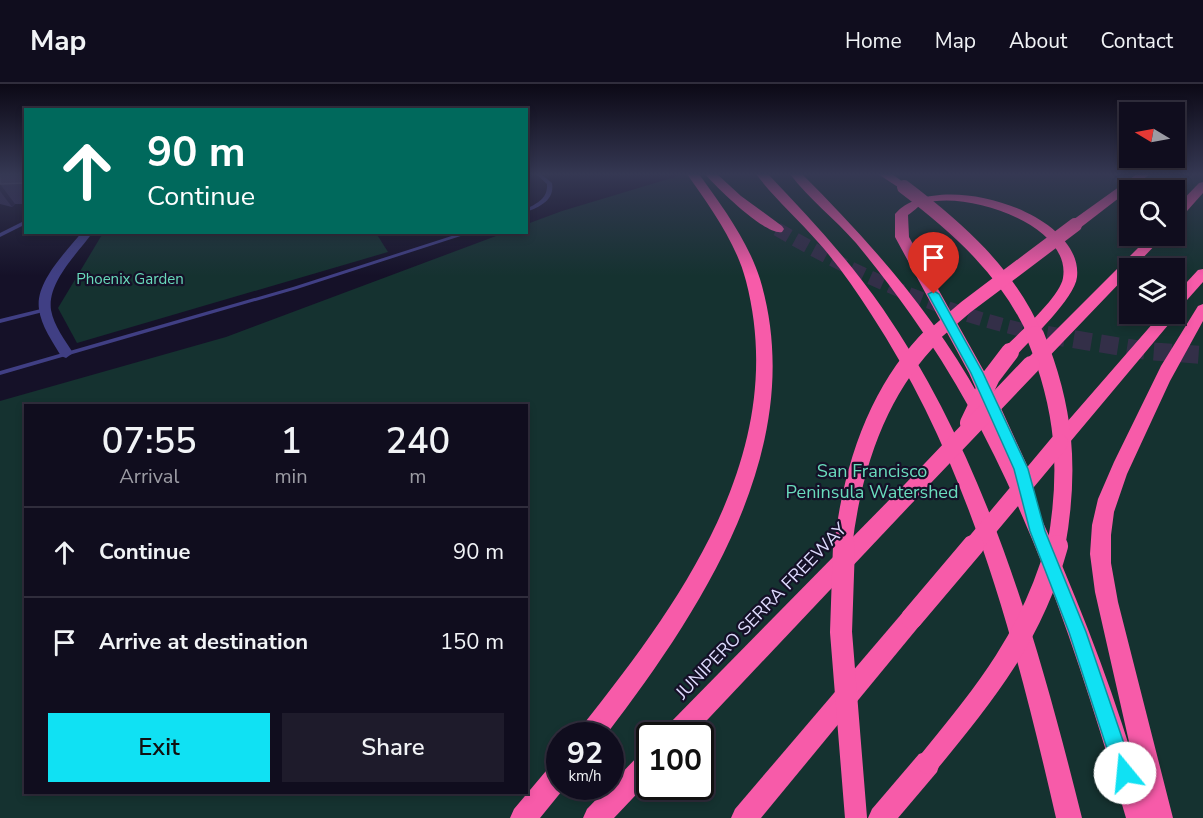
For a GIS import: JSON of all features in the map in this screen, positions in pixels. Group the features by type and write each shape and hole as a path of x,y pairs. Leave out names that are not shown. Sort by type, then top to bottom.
{"highway":[{"path":"601,722 662,640 701,578 721,539 740,493 759,424 764,343 754,283 731,230 716,208"},
{"path":"749,208 777,229"},
{"path":"795,208 855,280 911,368 946,437 981,520 1016,620 1051,742 1069,818"},
{"path":"832,208 879,262 927,328 990,434 1037,531 1078,632 1139,818"},
{"path":"907,208 899,221 902,237 963,345 1009,442 1026,487 1037,531"},
{"path":"881,818 992,684 1011,655 1038,602 1057,548 1066,497 1066,448 1053,380 1038,340 1018,303 997,273 969,242 932,208"},
{"path":"964,435 991,377 1067,283 1070,263 1060,244 1033,221 1007,208"},
{"path":"856,818 842,663 840,590 848,507 866,440 893,385 931,337 970,304 1098,208"},
{"name":"JUNIPERO SERRA FREEWAY","path":"689,722 1147,246"},
{"path":"1185,293 1203,273"},
{"path":"1160,818 1107,602 1101,568 1101,537 1109,497 1125,459 1168,368 1203,309"},
{"path":"744,818 1160,324"},
{"path":"596,818 636,777"},
{"path":"523,818 546,791"}],"street":[{"path":"66,353 45,310 45,302 53,281 87,234"}],"lane":[{"path":"0,236 24,223"},
{"path":"0,373 295,288 465,234"},
{"path":"0,321 45,310"}],"green space":[{"name":"San Francisco Peninsula Watershed","path":"571,208 1119,208 1119,246 1185,246 1185,208 1203,208 1203,818 0,818 0,401 226,337 501,234 528,234 528,224"},
{"name":"Phoenix Garden","path":"102,234 377,234 388,252 77,343 58,308"}],"tunnel":[{"path":"777,229 843,265 912,295 982,319 1055,337"},
{"path":"1047,335 1148,351 1203,355"}],"route":[{"path":"934,294 977,373 1021,469 1037,531 1078,632 1125,773"}]}
